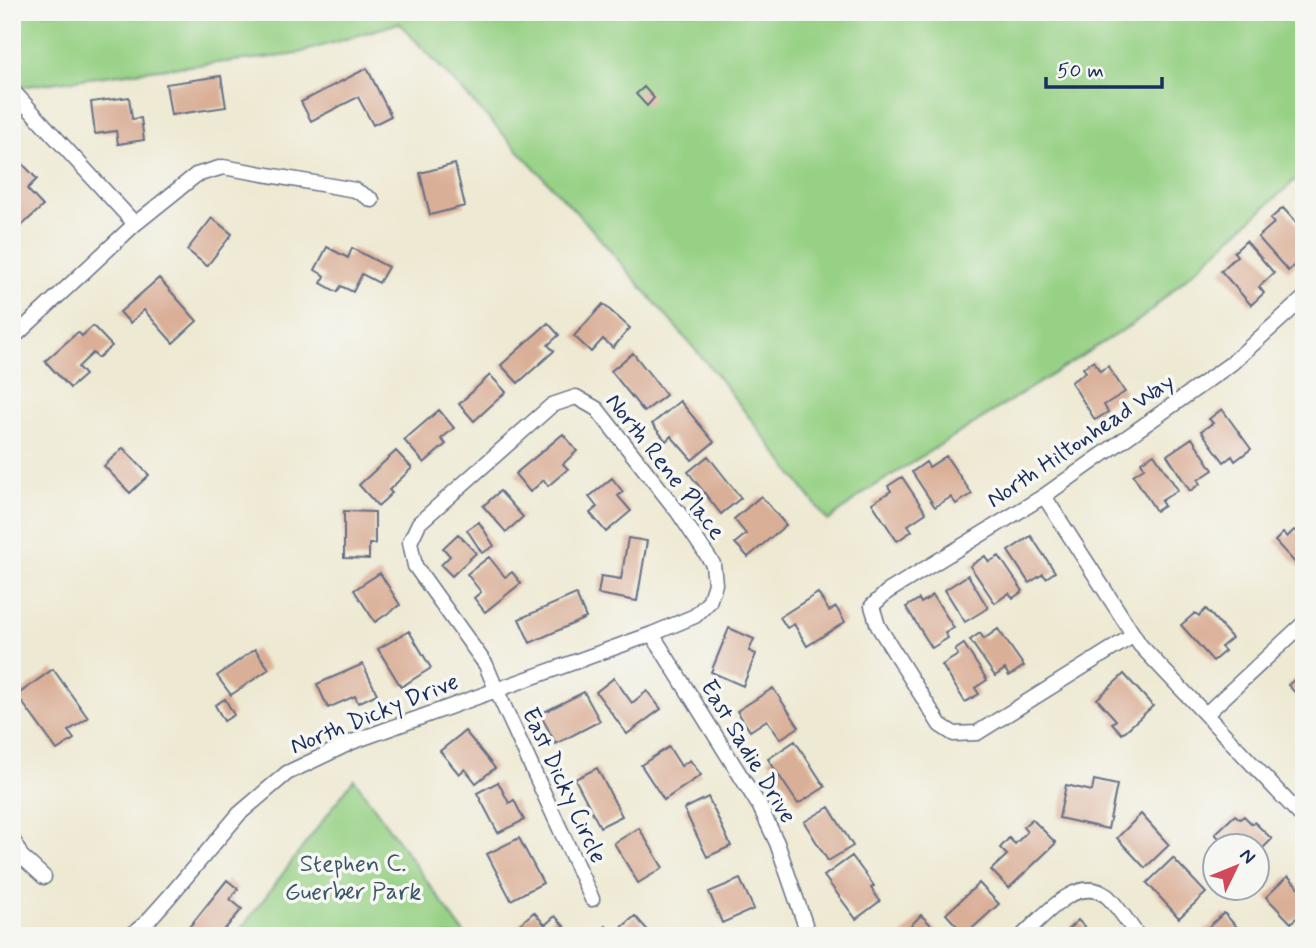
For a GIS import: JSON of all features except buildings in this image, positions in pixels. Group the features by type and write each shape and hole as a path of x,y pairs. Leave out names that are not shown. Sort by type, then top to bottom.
{"street":[{"path":"12,90 135,224"},
{"path":"12,339 135,224 196,174 223,167 355,190 372,200"},
{"name":"North Hiltonhead Way","path":"1134,635 977,733 954,734 940,725 878,626 872,606 887,592 1044,496 1232,363 1304,298"},
{"name":"North Rene Place","path":"496,689 486,665 415,566 410,542 419,523 552,405 576,397 597,409 678,512 713,564 715,584 709,603 695,616 652,634"},
{"path":"1044,496 1140,645 1304,819"},
{"path":"1206,714 1304,623"},
{"name":"North Dicky Drive","path":"130,936 145,924 239,814 287,773 352,742 652,634"},
{"name":"East Sadie Drive","path":"652,634 760,807 777,843 809,936"},
{"name":"East Dicky Circle","path":"496,689 593,900"},
{"path":"12,838 21,856 44,877"},
{"path":"1022,936 1062,900 1086,889 1107,897 1138,936"}],"green space":[{"path":"12,12 1304,12 1304,172 1142,318 865,492 828,521 716,374 589,226 399,23 292,55 20,87 12,78"},
{"name":"Stephen C. Guerber Park","path":"354,779 466,936 236,936"}]}
